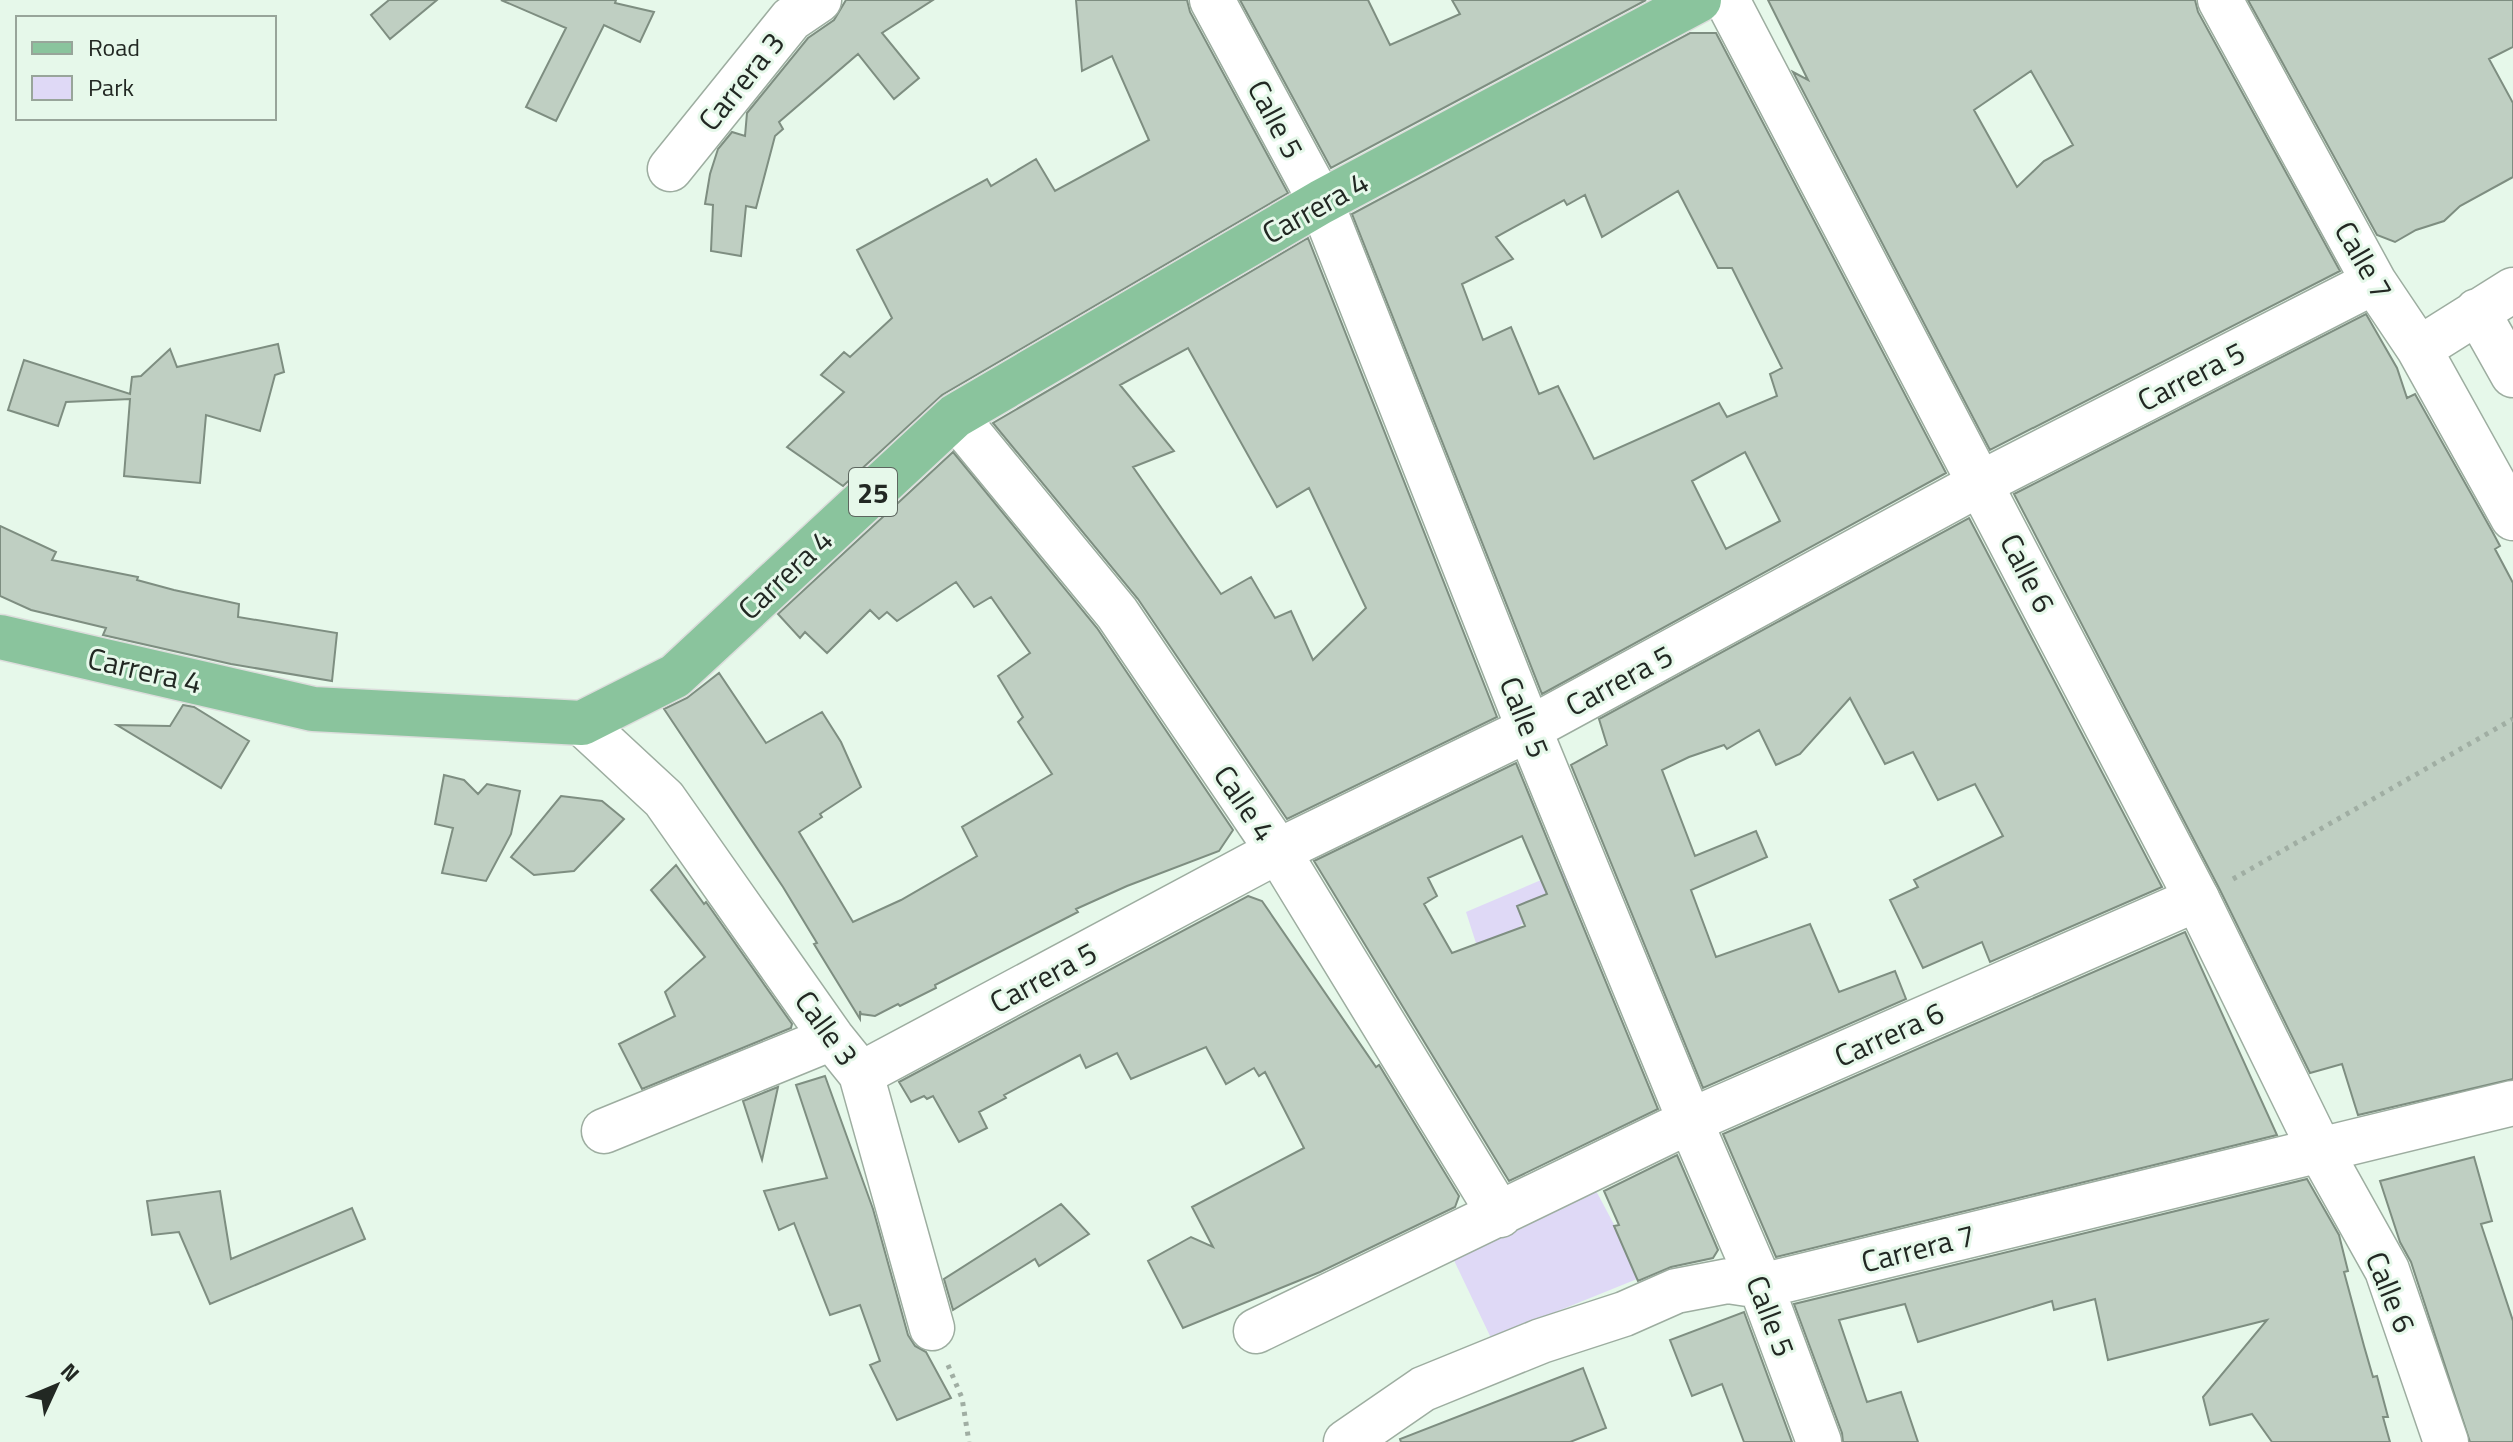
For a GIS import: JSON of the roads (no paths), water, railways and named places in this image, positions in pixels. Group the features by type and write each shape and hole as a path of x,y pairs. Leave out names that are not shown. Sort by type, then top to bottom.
{"main road":[{"name":"Carrera 4","path":"0,637 313,709 582,723 675,676 955,416 1321,202 1699,0"}],"street":[{"name":"Carrera 3","path":"670,169 791,19 819,0"},
{"name":"Calle 5","path":"1212,0 1321,202 1529,729 1761,1286 1819,1442"},
{"name":"Calle 6","path":"1727,0 2197,899 2320,1150 2387,1270 2446,1442"},
{"name":"Calle 7","path":"2220,0 2374,282 2419,349 2513,518"},
{"name":"Carrera 5","path":"861,1074 1278,851 1529,729 1981,483 2374,282"},
{"path":"2419,349 2495,301 2513,375"},
{"name":"Calle 4","path":"955,416 1117,613 1278,851 1500,1215"},
{"name":"Calle 3","path":"582,723 664,799 832,1038 861,1074 932,1328"},
{"name":"Carrera 6","path":"1256,1331 1690,1121 2197,899"},
{"path":"604,1131 832,1038"},
{"name":"Carrera 7","path":"1346,1442 1423,1389 1541,1341 1624,1314 1676,1291 1728,1281 1761,1286 2513,1103"},
{"name":"Calle 6","path":"2320,1150 2368,1286 2417,1442"}]}
